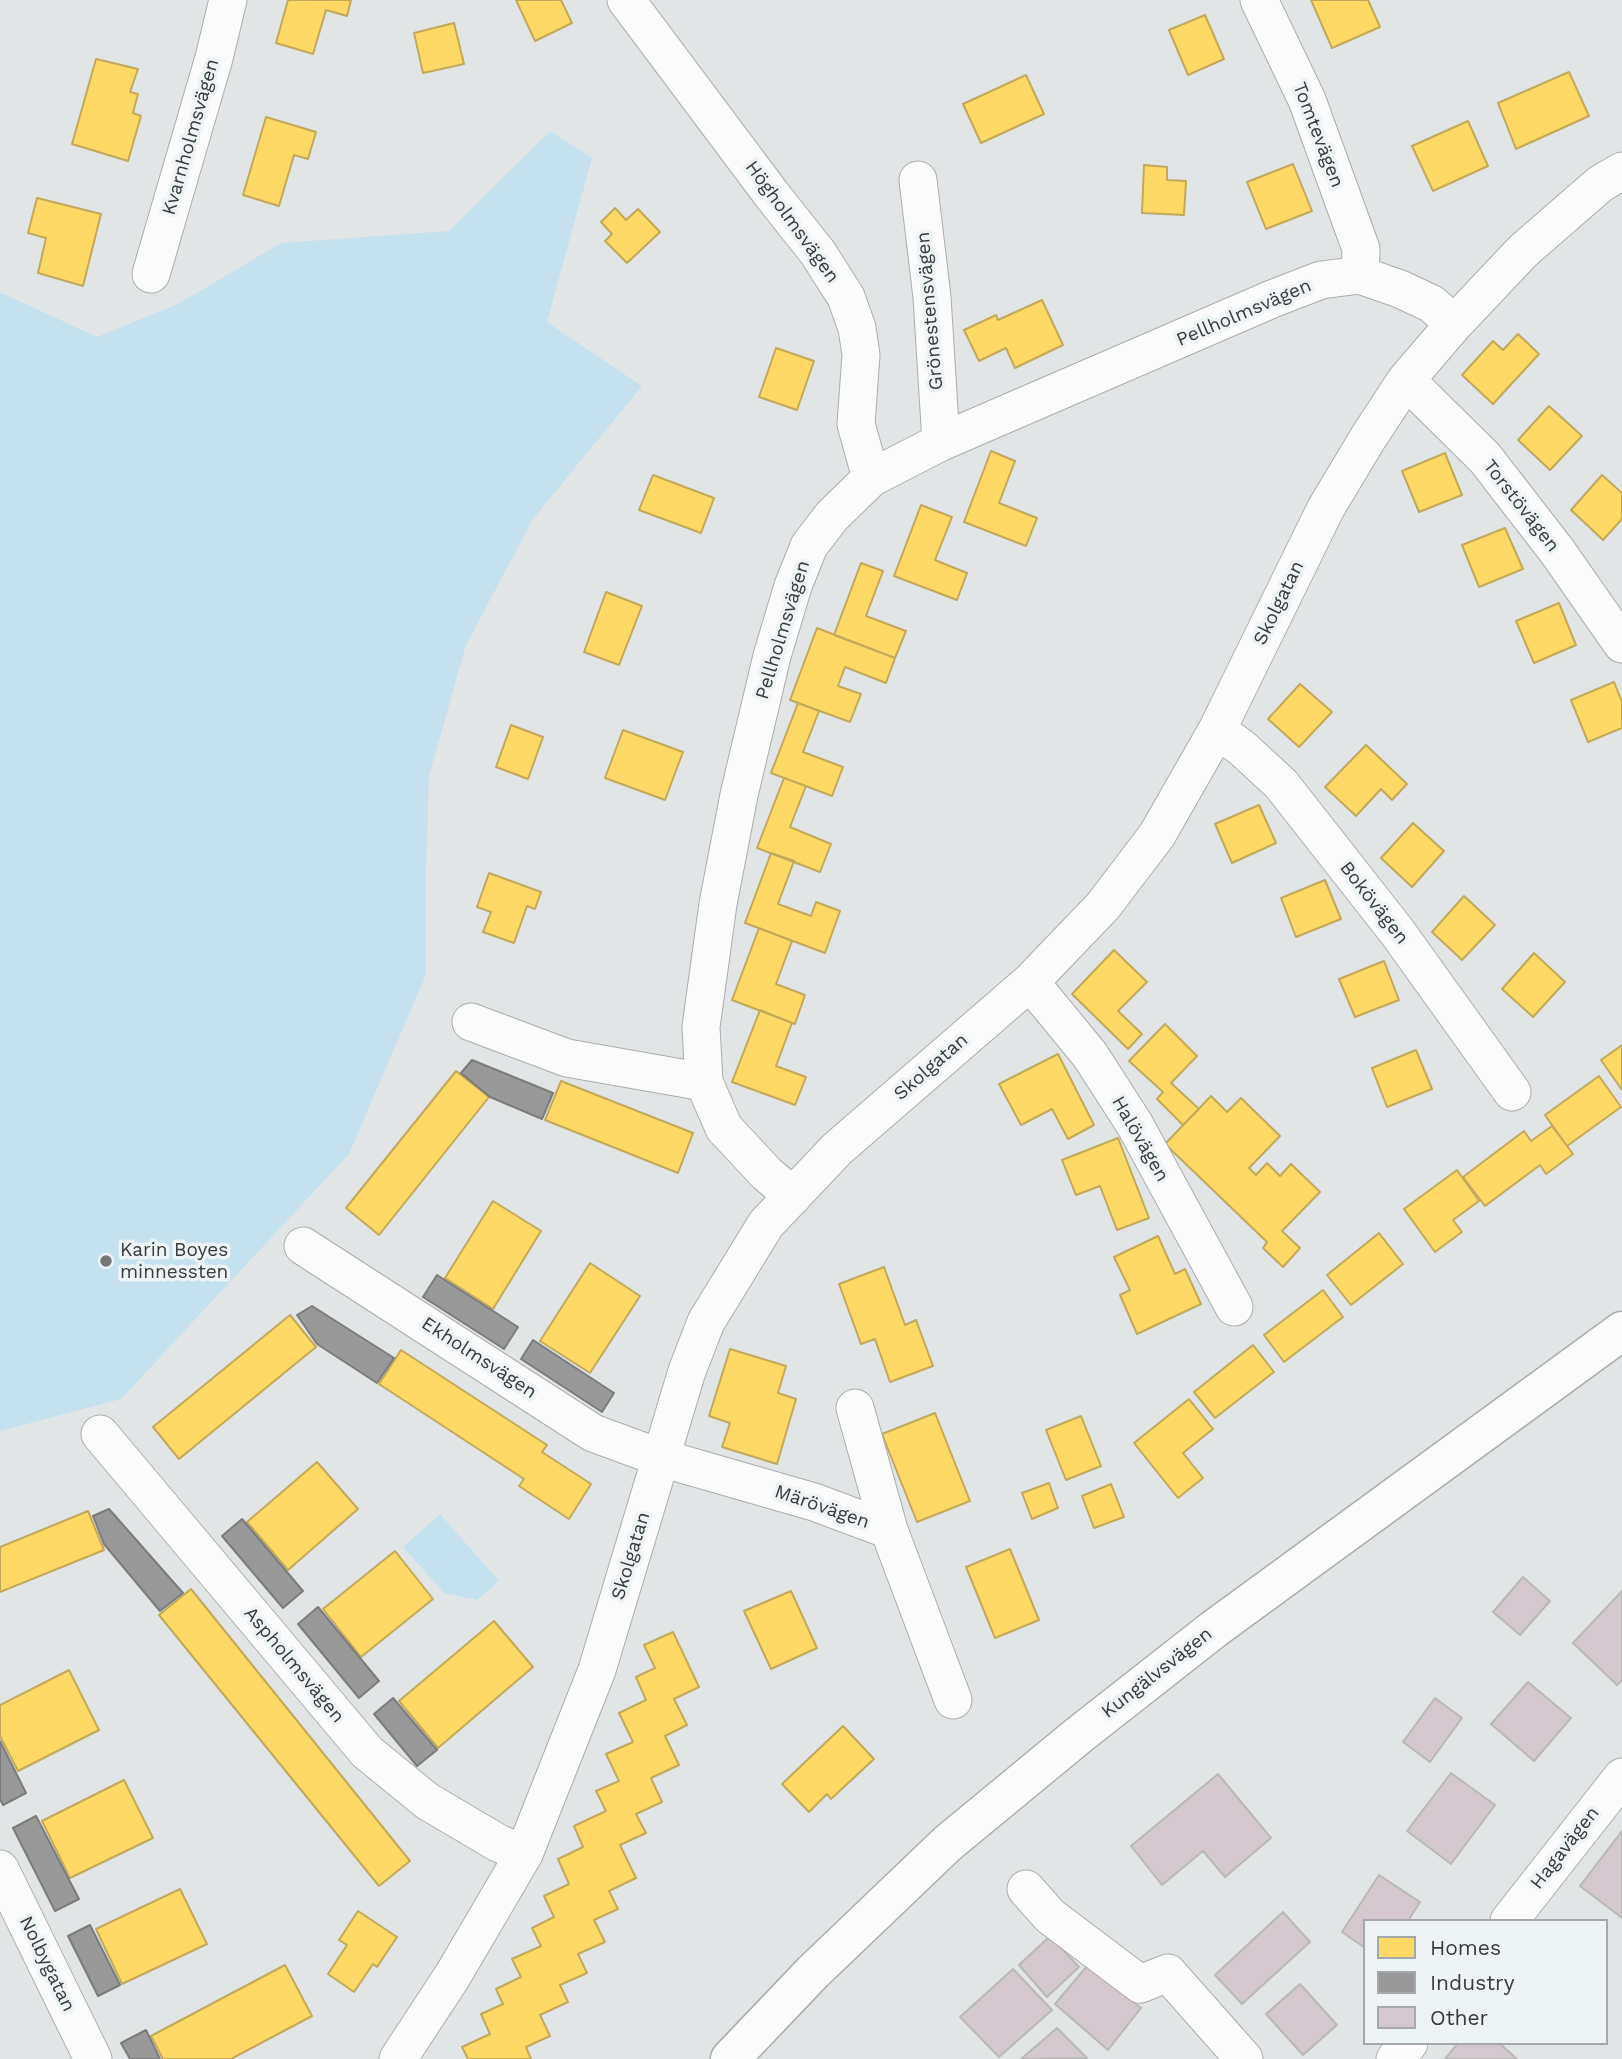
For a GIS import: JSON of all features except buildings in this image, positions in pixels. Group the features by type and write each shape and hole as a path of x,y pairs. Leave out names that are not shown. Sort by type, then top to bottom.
{"main road":[{"name":"Kungälvsvägen","path":"730,2059 813,1972 948,1843 1079,1735 1214,1629 1622,1331"}],"street":[{"name":"Kvarnholmsvägen","path":"151,274 211,70 228,0"},
{"name":"Högholmsvägen","path":"626,0 818,253 846,297 857,328 861,355 856,424 871,478"},
{"name":"Tomtevägen","path":"1259,0 1307,100 1361,249 1360,275"},
{"name":"Skolgatan","path":"398,2059 459,1965 524,1854 562,1764 597,1670 687,1371 706,1322 766,1224 837,1149 1030,982 1104,906 1157,835 1217,730 1326,508 1367,438 1406,380 1523,251 1600,184 1622,171"},
{"name":"Grönestensvägen","path":"918,180 932,297 941,442"},
{"name":"Pellholmsvägen","path":"793,1196 767,1174 724,1128 704,1082 701,1027 718,904 738,795 772,656 793,586 810,546 832,516 871,478 941,442 1321,280 1360,275 1432,304 1454,324"},
{"name":"Torstövägen","path":"1406,380 1485,458 1557,551 1622,644"},
{"name":"Bokövägen","path":"1217,730 1242,748 1281,784 1398,933 1512,1091"},
{"name":"Halövägen","path":"1030,982 1090,1055 1135,1125 1234,1307"},
{"path":"471,1022 566,1058 704,1082"},
{"name":"Ekholmsvägen","path":"303,1245 593,1433 661,1458"},
{"path":"855,1408 889,1530"},
{"name":"Aspholmsvägen","path":"100,1434 367,1752 427,1801 498,1843 524,1854"},
{"name":"Märövägen","path":"661,1458 814,1502 889,1530 953,1700"},
{"name":"Hagavägen","path":"1511,1919 1622,1777"},
{"name":"Nolbygatan","path":"0,1869 93,2059"},
{"path":"1026,1889 1050,1916 1140,1984 1168,1973 1244,2059"},
{"path":"1395,2059 1407,2045"}],"shaded area":[{"path":"550,131 592,158 547,322 642,386 533,519 466,645 429,776 426,975 349,1154 121,1399 0,1431 0,295 2,293 97,337 178,304 281,243 449,231"},
{"path":"440,1514 499,1581 477,1600 444,1593 403,1547"}],"place":[{"name":"Karin Boyes minnessten","path":"106,1261"}]}
